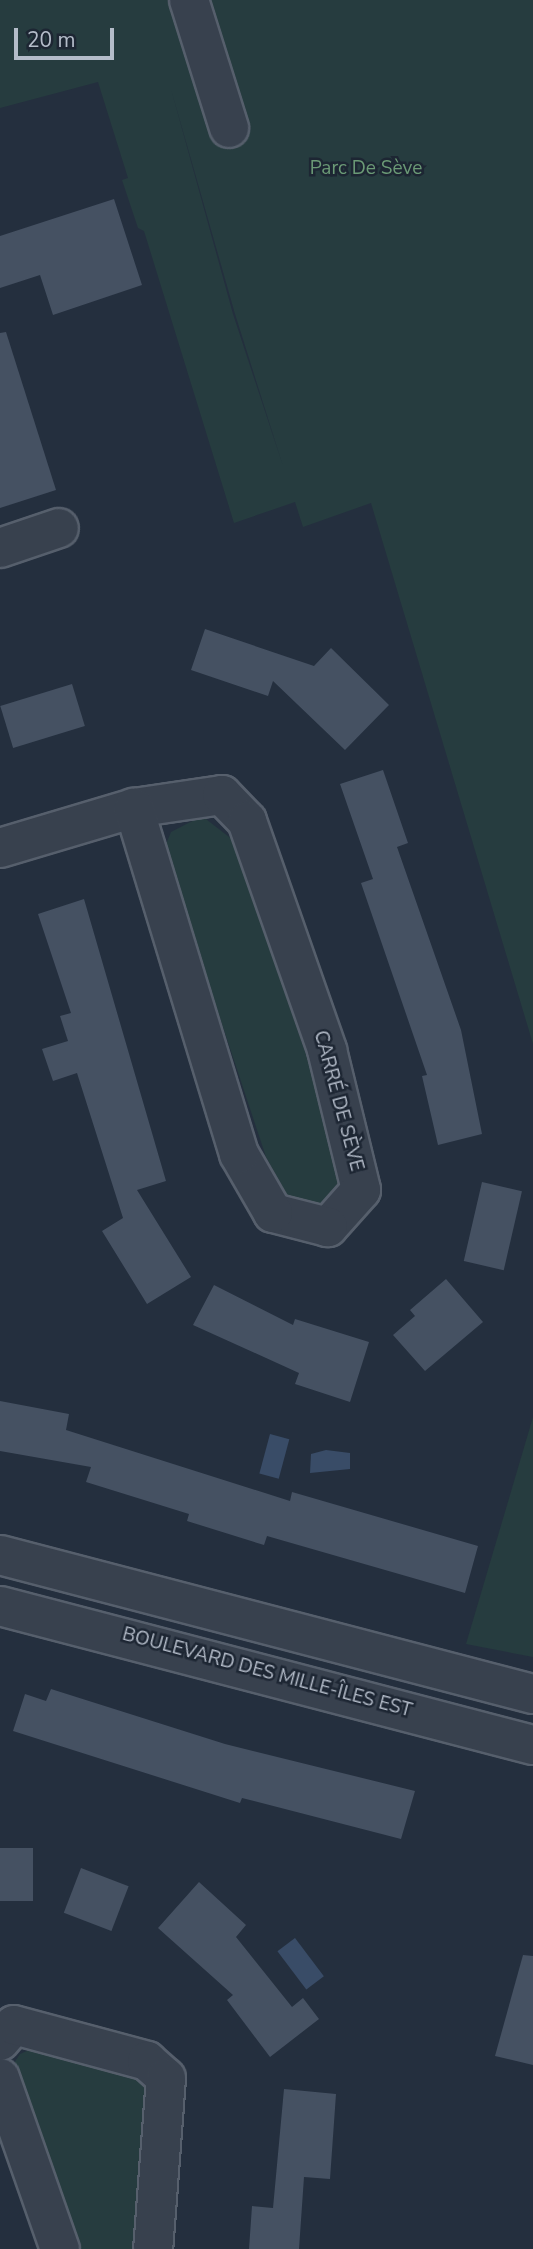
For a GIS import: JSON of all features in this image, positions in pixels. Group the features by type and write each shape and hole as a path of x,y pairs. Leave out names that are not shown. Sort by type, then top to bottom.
{"street":[{"path":"189,0 229,128"},
{"path":"0,548 59,528"},
{"name":"CARRÉ DE SÈVE","path":"0,848 134,808 222,795 247,821 327,1050 361,1189 328,1227 273,1213 239,1154 134,808"},
{"path":"0,1555 76,1571 533,1694"},
{"name":"BOULEVARD DES MILLE-ÎLES EST","path":"0,1606 533,1745"},
{"path":"0,2041 14,2025 147,2061 166,2078 153,2249"},
{"path":"0,2078 60,2249"}],"green space":[{"name":"Parc De Sève","path":"0,0 533,0 533,1044 371,503 303,527 295,502 234,523 144,231 138,228 122,180 128,178 98,82 0,108","holes":["171,89 235,314 283,466 233,314"]},
{"path":"202,816 233,840 315,1081 344,1186 327,1206 290,1200 266,1157 164,849 171,832"},
{"path":"533,1417 533,1657 466,1644"},
{"path":"36,2047 146,2080 152,2092 140,2249 73,2249 10,2069 20,2054"}],"water":[{"path":"270,1434 289,1439 279,1479 259,1474"},
{"path":"326,1450 350,1453 350,1469 310,1473 311,1454"},
{"path":"295,1938 324,1976 306,1990 277,1951"}],"building":[{"path":"114,199 142,285 53,315 40,275 0,288 0,236"},
{"path":"6,332 56,490 0,508 0,333"},
{"path":"205,629 314,666 331,648 389,705 345,750 273,681 268,696 191,670"},
{"path":"72,684 85,726 13,748 0,706"},
{"path":"383,770 408,843 397,847 461,1030 482,1134 438,1145 422,1076 427,1075 361,883 373,879 340,784"},
{"path":"84,899 166,1181 137,1190 191,1277 147,1304 102,1231 123,1218 77,1073 53,1081 42,1049 68,1041 60,1016 71,1013 38,914"},
{"path":"482,1182 522,1191 504,1270 464,1261"},
{"path":"446,1279 483,1322 425,1371 393,1335 415,1316 410,1310"},
{"path":"214,1285 293,1325 295,1319 369,1342 350,1402 295,1384 299,1373 193,1325"},
{"path":"0,1401 69,1414 66,1430 290,1501 292,1492 478,1546 465,1593 267,1536 264,1545 187,1521 189,1514 86,1482 91,1467 0,1451"},
{"path":"51,1689 225,1744 415,1791 401,1839 242,1798 240,1803 13,1731 25,1694 46,1701"},
{"path":"0,1848 33,1848 33,1901 0,1901"},
{"path":"81,1868 129,1886 111,1931 64,1913"},
{"path":"199,1882 246,1925 236,1937 292,2007 303,1998 319,2019 270,2057 227,2000 233,1995 158,1928"},
{"path":"523,1955 533,1956 533,2065 495,2056"},
{"path":"284,2089 336,2094 330,2179 304,2177 299,2249 249,2249 252,2206 273,2208"}]}
